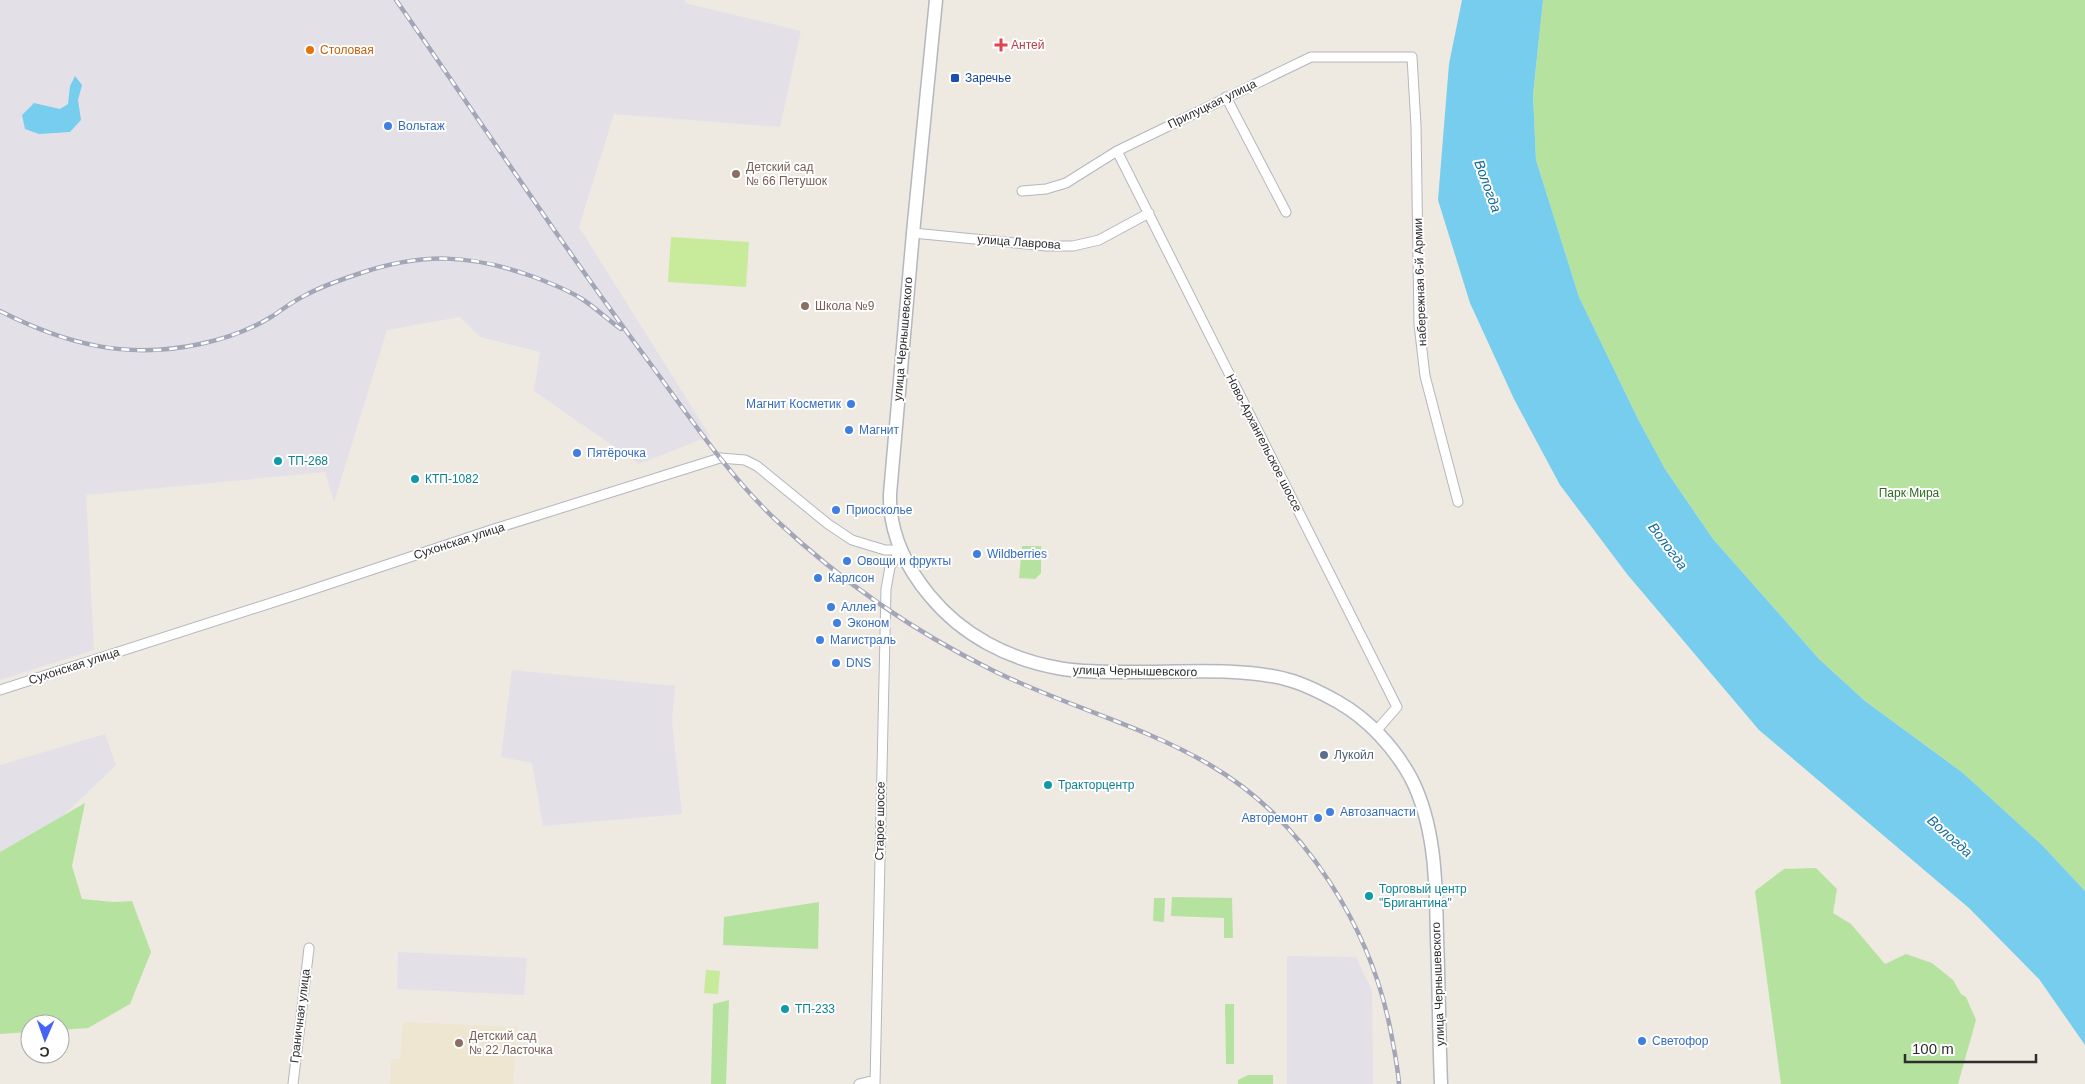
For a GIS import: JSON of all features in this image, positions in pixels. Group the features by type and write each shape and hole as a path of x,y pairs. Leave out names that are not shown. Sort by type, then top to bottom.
{"main road":[{"name":"улица Чернышевского","path":"936,0 912,233 890,494 892,522 901,550 917,580 954,620 972,635 990,645 1026,660 1059,668 1092,672 1232,672 1260,674 1289,680 1316,690 1350,709 1376,731 1398,757 1411,778 1427,818 1432,849 1436,911 1441,1084"}],"street":[{"name":"Прилуцкая улица","path":"1022,191 1046,189 1066,183 1117,151 1311,57 1412,57"},
{"name":"набережная 6-й Армии","path":"1412,57 1416,126 1419,324 1425,376 1458,502"},
{"path":"1226,97 1286,212"},
{"name":"Ново-Архангельское шоссе","path":"1117,151 1397,707 1376,731"},
{"name":"улица Лаврова","path":"912,233 1046,246 1073,246 1099,240 1148,213"},
{"name":"Сухонская улица","path":"0,690 491,530 720,458 745,460 757,466 828,524 852,540 885,550 901,550"},
{"name":"Старое шоссе","path":"860,1084 875,1082 886,590 890,568 901,550"},
{"name":"Граничная улица","path":"293,1084 309,948"}],"shaded area":[{"path":"0,0 685,0 685,3 801,31 780,127 614,114 579,227 710,436 639,464 534,391 540,352 480,337 460,317 387,330 334,502 325,472 86,495 94,650 0,680"},
{"path":"512,670 675,686 672,722 682,814 543,826 532,763 501,757"},
{"path":"105,734 116,765 63,816 0,852 0,765"},
{"path":"398,952 527,958 524,995 397,989"},
{"path":"1287,956 1356,957 1372,991 1373,1084 1287,1084"},
{"name":"Детский сад № 22 Ласточка","path":"403,1022 517,1027 513,1084 390,1084 391,1059 400,1059"}],"green space":[{"name":"Парк Мира","path":"1543,0 2085,0 2085,891 2042,845 1963,773 1865,701 1819,659 1713,539 1665,469 1638,419 1579,297 1536,160 1533,95"},
{"path":"671,237 749,242 746,287 668,282"},
{"path":"1022,546 1041,546 1041,573 1035,579 1019,578"},
{"path":"85,803 72,866 82,899 114,902 132,901 151,952 130,1004 88,1028 70,1029 70,1014 20,1014 20,1033 0,1034 0,852"},
{"path":"1816,868 1837,889 1833,913 1851,924 1885,964 1906,954 1932,963 1953,980 1961,994 1966,997 1976,1020 1958,1084 1781,1084 1755,891 1784,869"},
{"path":"1172,897 1232,898 1233,938 1224,938 1224,918 1171,916"},
{"path":"1154,898 1165,898 1164,922 1153,921"},
{"path":"819,902 818,949 723,945 724,917"},
{"path":"706,970 720,971 718,994 704,993"},
{"path":"729,1000 726,1084 711,1084 713,1004"},
{"path":"1225,1004 1234,1004 1234,1064 1226,1064"},
{"path":"1248,1075 1273,1075 1273,1084 1238,1084 1238,1080"}],"water":[{"name":"Вологда","path":"1462,0 1543,0 1533,95 1536,160 1579,297 1638,419 1665,469 1713,539 1819,659 1865,701 1963,773 2042,845 2085,891 2085,1045 2039,979 1969,908 1759,730 1627,574 1560,485 1514,399 1470,303 1438,200 1449,64"},
{"path":"75,76 82,85 78,100 81,120 70,132 39,134 25,129 22,115 34,103 60,109 68,104 70,86"}],"railway":[{"path":"396,0 619,321 727,466 759,504 777,521 852,584 935,639 992,670 1184,751 1210,765 1245,788 1276,816 1305,848 1330,882 1351,919 1369,958 1383,998 1392,1038 1399,1084"},
{"path":"0,311 48,332 97,346 147,350 173,349 209,342 246,330 263,322 312,292 358,274 404,262 446,259 468,260 489,264 534,277 582,299 621,329"}],"place":[{"name":"Антей","path":"1001,45"},
{"name":"Столовая","path":"310,50"},
{"name":"Заречье","path":"955,78"},
{"name":"Вольтаж","path":"388,126"},
{"name":"Детский сад № 66 Петушок","path":"736,174"},
{"name":"Школа №9","path":"805,306"},
{"name":"Магнит Косметик","path":"851,404"},
{"name":"Магнит","path":"849,430"},
{"name":"Пятёрочка","path":"577,453"},
{"name":"ТП-268","path":"278,461"},
{"name":"КТП-1082","path":"415,479"},
{"name":"Приосколье","path":"836,510"},
{"name":"Wildberries","path":"977,554"},
{"name":"Овощи и фрукты","path":"847,561"},
{"name":"Карлсон","path":"818,578"},
{"name":"Аллея","path":"831,607"},
{"name":"Эконом","path":"837,623"},
{"name":"Магистраль","path":"820,640"},
{"name":"DNS","path":"836,663"},
{"name":"Лукойл","path":"1324,755"},
{"name":"Тракторцентр","path":"1048,785"},
{"name":"Автозапчасти","path":"1330,812"},
{"name":"Авторемонт","path":"1318,818"},
{"name":"Торговый центр \"Бригантина\"","path":"1369,896"},
{"name":"ТП-233","path":"785,1009"},
{"name":"Светофор","path":"1642,1041"},
{"name":"Детский сад № 22 Ласточка","path":"459,1043"}]}
